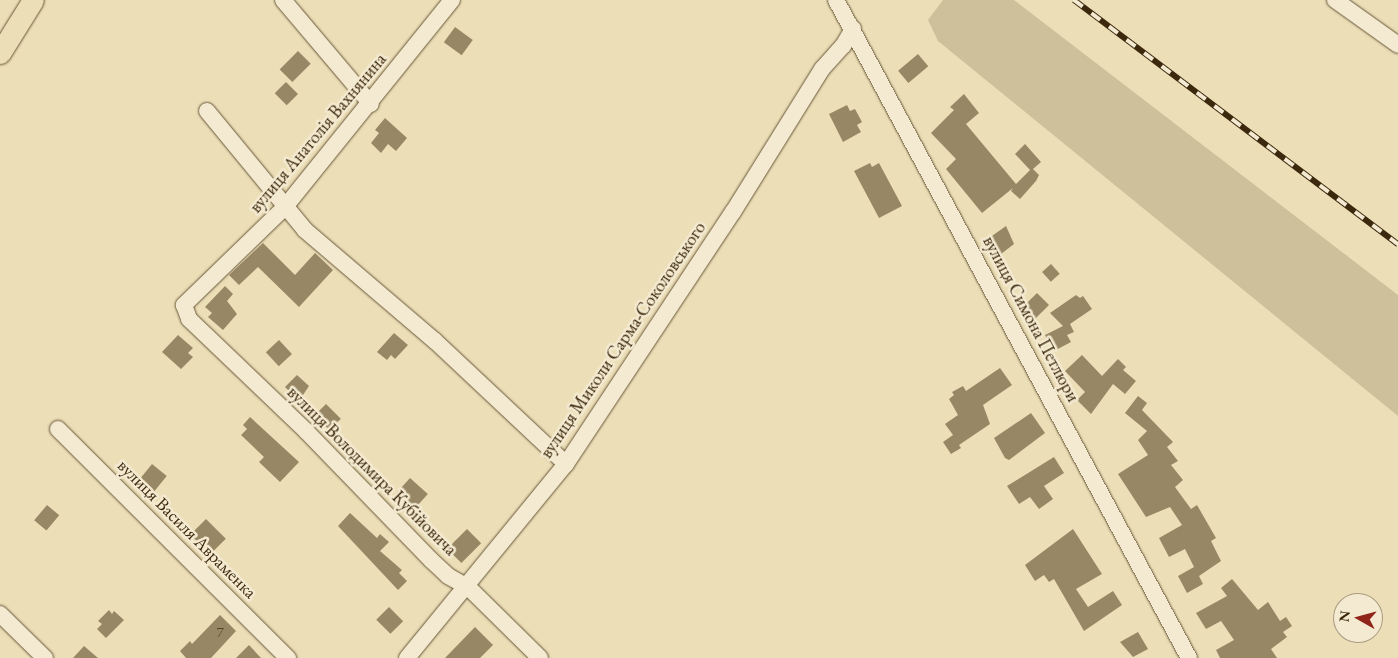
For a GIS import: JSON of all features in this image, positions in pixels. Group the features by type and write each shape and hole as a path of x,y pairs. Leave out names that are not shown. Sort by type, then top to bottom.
{"main road":[{"path":"0,53 33,0"}],"street":[{"path":"283,0 371,104"},
{"name":"вулиця Анатолія Вахнянина","path":"184,305 285,207 371,104 452,0"},
{"name":"вулиця Симона Петлюри","path":"836,0 1189,658"},
{"path":"1335,0 1398,45"},
{"name":"вулиця Миколи Сарма-Соколовського","path":"407,658 468,587 566,464 733,212 812,83 844,46 853,29"},
{"path":"207,112 305,230 448,352 566,464"},
{"name":"вулиця Володимира Кубійовича","path":"184,305 189,319 306,431 448,576 468,587 540,658"},
{"name":"вулиця Василя Авраменка","path":"58,429 288,658"},
{"path":"0,614 45,658"}],"shaded area":[{"path":"943,0 1014,0 1398,295 1398,416 938,41 928,20"}],"building":[{"path":"455,27 473,40 462,55 444,42"},
{"path":"298,51 311,64 292,82 280,69"},
{"path":"918,54 928,66 908,83 898,71"},
{"path":"286,82 298,94 287,105 275,93"},
{"path":"964,94 979,113 966,124 1016,184 1030,170 1015,154 1025,144 1041,162 1033,169 1039,175 1036,181 1020,199 1011,191 1013,188 982,213 946,169 956,159 931,133 954,110 950,107"},
{"path":"847,105 850,111 855,109 862,122 857,125 861,132 843,142 829,114"},
{"path":"385,118 407,138 396,151 388,144 381,153 371,143 379,133 375,130"},
{"path":"870,163 872,167 879,163 902,206 879,218 854,171"},
{"path":"1006,226 1014,244 1001,254 989,238"},
{"path":"263,243 295,275 315,253 333,270 299,307 258,267 239,285 229,275"},
{"path":"1051,264 1060,274 1051,282 1042,272"},
{"path":"225,286 233,294 227,301 237,314 223,330 208,317 212,313 205,307"},
{"path":"1037,293 1049,305 1034,320 1022,308"},
{"path":"1076,295 1080,298 1083,296 1092,309 1070,324 1074,332 1067,335 1071,342 1054,351 1045,335 1063,326 1050,313"},
{"path":"394,333 408,345 395,359 391,355 387,360 377,352"},
{"path":"178,335 193,348 188,353 193,357 181,369 162,352"},
{"path":"279,340 292,354 279,366 266,352"},
{"path":"1082,355 1102,376 1118,359 1126,367 1123,370 1136,381 1125,394 1113,384 1091,414 1077,400 1085,392 1065,371"},
{"path":"1000,368 1012,385 983,405 990,424 959,445 961,448 951,454 943,442 953,435 945,424 958,415 949,399 954,395 952,392 963,386 966,391"},
{"path":"297,375 309,386 299,401 285,387"},
{"path":"1138,396 1147,403 1142,410 1173,442 1167,447 1178,461 1171,465 1183,480 1175,487 1191,509 1197,505 1216,538 1211,541 1221,561 1199,576 1203,584 1187,593 1178,576 1194,567 1185,549 1169,557 1159,538 1182,525 1170,507 1146,517 1118,474 1148,455 1138,440 1147,431 1125,413"},
{"path":"326,404 341,419 330,430 315,415"},
{"path":"1031,413 1045,433 1009,460 1005,458 994,438"},
{"path":"250,417 299,462 280,482 259,462 264,457 241,435 247,429 243,425"},
{"path":"1054,457 1064,473 1044,486 1053,499 1039,509 1030,497 1019,504 1007,486"},
{"path":"152,464 167,476 154,492 139,480"},
{"path":"410,478 428,494 412,511 395,495"},
{"path":"47,505 59,515 46,531 34,520"},
{"path":"350,513 377,538 380,534 389,542 380,551 402,570 399,573 407,581 398,590 338,526"},
{"path":"206,519 226,539 210,554 190,535"},
{"path":"467,529 481,543 461,563 447,549"},
{"path":"1073,529 1102,574 1076,589 1088,607 1113,591 1122,605 1084,631 1054,579 1049,582 1044,575 1035,581 1025,565"},
{"path":"1232,579 1258,610 1268,602 1280,621 1286,617 1292,626 1283,632 1287,637 1271,649 1277,658 1220,658 1216,650 1234,640 1221,621 1206,629 1196,613 1227,596 1221,588"},
{"path":"389,607 403,621 390,634 376,620"},
{"path":"109,610 112,614 114,611 124,620 106,638 97,629 102,624 98,621"},
{"path":"220,615 236,631 211,658 186,658 180,651 190,641 192,644"},
{"path":"475,627 493,645 480,658 445,658"},
{"path":"1138,632 1148,649 1133,657 1120,642"},
{"path":"249,645 261,658 236,658"},
{"path":"84,646 98,658 73,658"}],"railway":[{"path":"1074,0 1398,244"}]}
